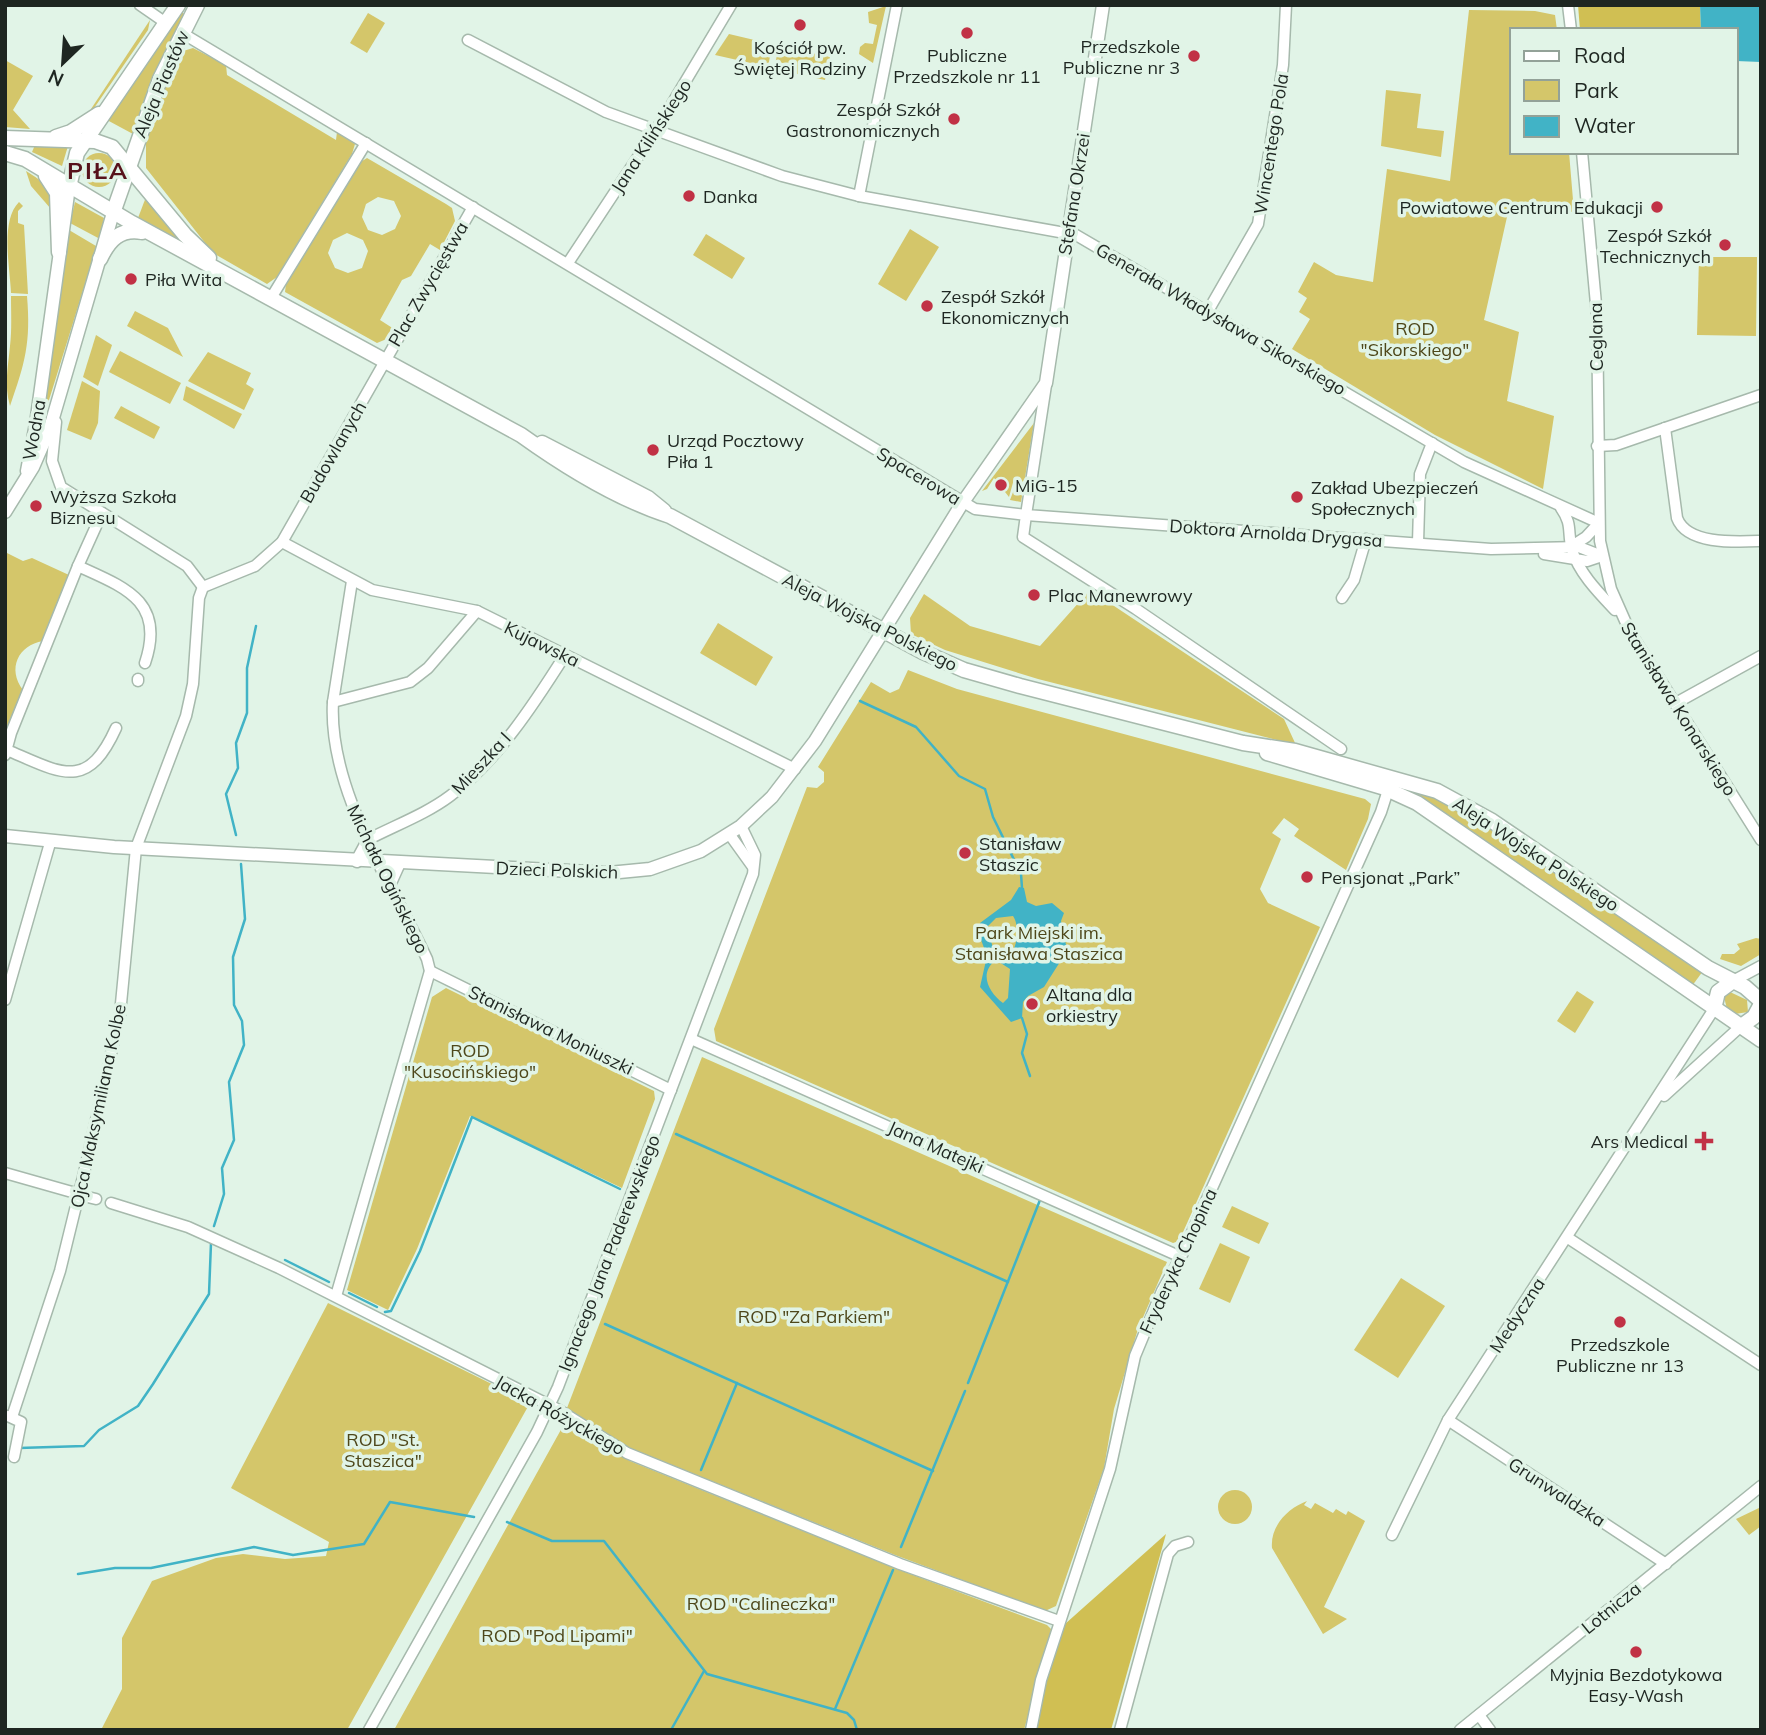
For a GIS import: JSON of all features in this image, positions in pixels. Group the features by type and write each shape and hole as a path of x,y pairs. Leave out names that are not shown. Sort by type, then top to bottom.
{"main road":[{"name":"Aleja Piastów","path":"69,187 74,161 178,5"},
{"name":"Aleja Piastów","path":"113,213 143,122 197,5"},
{"path":"40,140 71,132 111,104"},
{"path":"143,122 139,160 153,195"},
{"path":"7,138 86,141 112,146 185,235 226,273"},
{"path":"6,153 36,165 113,213 271,298"},
{"path":"36,165 52,182 57,193 59,251"},
{"path":"100,259 112,239 123,232 153,235"},
{"name":"Aleja Wojska Polskiego","path":"271,298 521,435 562,451 648,498 670,516 933,657 985,676 1243,743 1295,751 1411,782 1447,795 1481,814 1665,940 1733,982"},
{"name":"Aleja Wojska Polskiego","path":"1243,743 1293,763 1388,790 1409,799 1714,1009"},
{"path":"1740,1027 1754,1017 1761,1002 1745,987 1733,982 1718,992 1714,1009 1740,1027 1761,1040"}],"street":[{"path":"140,5 166,23"},
{"name":"Jana Kilińskiego","path":"568,263 656,130 731,5"},
{"path":"859,196 897,5"},
{"name":"Stefana Okrzei","path":"1026,514 1103,5"},
{"name":"Wincentego Pola","path":"1208,311 1258,224 1283,65 1286,5"},
{"path":"1568,5 1571,28"},
{"name":"Plac Zwycięstwa","path":"182,33 473,207 385,361"},
{"name":"Generała Władysława Sikorskiego","path":"468,40 591,105 782,176 859,196 1069,233 1086,239 1479,470 1599,523"},
{"path":"271,298 366,143"},
{"name":"Ceglana","path":"1582,154 1597,315 1599,523 1602,556 1619,614"},
{"name":"Wodna","path":"25,478 36,424 69,187"},
{"name":"Spacerowa","path":"473,207 963,502 985,512 1026,514"},
{"name":"Wodna","path":"25,478 39,456 50,428 113,213"},
{"name":"Budowlanych","path":"203,587 255,566 282,542 385,361"},
{"name":"Stefana Okrzei","path":"963,502 1046,383"},
{"path":"1597,446 1616,445 1761,395"},
{"path":"59,400 52,451 56,478 67,492 192,570 203,587"},
{"path":"36,424 40,435 50,428"},
{"path":"1665,428 1677,518 1682,528 1702,537 1761,541"},
{"path":"1418,543 1420,474 1432,443"},
{"path":"5,512 25,478"},
{"name":"Dzieci Polskich","path":"5,836 50,843 620,873 674,862 730,835 772,797 795,769 963,502"},
{"path":"1561,508 1571,524 1571,547 1576,560 1601,596 1619,614"},
{"path":"102,513 18,713 6,752 72,772 87,768 101,758 116,729"},
{"path":"1026,514 1023,537 1136,609 1341,749"},
{"name":"Doktora Arnolda Drygasa","path":"1026,514 1525,550 1576,560 1591,561 1602,556"},
{"path":"1571,547 1586,537 1599,523"},
{"path":"1342,598 1354,580 1366,539"},
{"name":"Kujawska","path":"282,542 372,590 477,611 795,769"},
{"name":"Doktora Arnolda Drygasa","path":"1525,550 1571,547 1590,549 1602,556"},
{"path":"78,566 128,588 138,601 152,630 145,663"},
{"name":"Michała Ogińskiego","path":"336,1296 430,971 427,959 340,772 332,718 333,702 352,581"},
{"name":"Ojca Maksymiliana Kolbe","path":"9,1416 60,1271 79,1194 120,1014 136,848 186,716 193,684 199,598 203,587"},
{"path":"333,702 410,682 428,668 477,611"},
{"name":"Stanisława Konarskiego","path":"1619,614 1761,840"},
{"name":"Mieszka I","path":"369,839 440,803 467,782 522,717 565,655"},
{"path":"1676,703 1761,656"},
{"path":"1388,790 1411,782"},
{"name":"Fryderyka Chopina","path":"1031,1730 1041,1680 1110,1469 1135,1356 1162,1291 1181,1257 1381,812 1388,790"},
{"path":"1381,812 1394,802 1409,799"},
{"path":"741,826 754,851 754,870"},
{"path":"730,835 754,870"},
{"path":"357,861 369,839"},
{"path":"5,1000 50,843"},
{"path":"390,883 399,863"},
{"name":"Ignacego Jana Paderewskiego","path":"369,1730 550,1406 754,870"},
{"path":"1733,982 1761,966"},
{"name":"Stanisława Moniuszki","path":"430,971 671,1090"},
{"name":"Medyczna","path":"1392,1535 1448,1420 1657,1102 1714,1009"},
{"name":"Medyczna","path":"1657,1102 1740,1027"},
{"name":"Jana Matejki","path":"691,1039 1181,1257"},
{"path":"5,1173 96,1199"},
{"name":"Jacka Różyckiego","path":"111,1203 161,1217 217,1238 550,1406 626,1453 900,1564 1059,1621"},
{"path":"1568,1238 1756,1362"},
{"path":"9,1416 21,1422 14,1457"},
{"name":"Grunwaldzka","path":"1448,1420 1666,1564"},
{"name":"Lotnicza","path":"1460,1730 1761,1486"},
{"path":"1120,1730 1168,1555 1175,1546 1188,1542"},
{"path":"1479,1715 1490,1730"}],"green space":[{"path":"886,6 873,63 859,54 860,47 865,43 873,44 877,25 869,23 868,12"},
{"name":"ROD \"Sikorskiego\"","path":"1469,10 1535,11 1555,15 1557,28 1510,28 1510,154 1569,154 1574,212 1509,208 1484,320 1519,332 1507,401 1554,416 1543,489 1435,435 1292,349 1310,319 1299,312 1307,298 1298,292 1314,262 1336,275 1373,282 1387,169 1450,181"},
{"path":"181,11 185,15 151,80 133,134 107,120"},
{"path":"368,13 385,23 367,53 350,43"},
{"path":"150,20 148,30 92,111 91,109"},
{"path":"729,34 767,43 771,51 768,67 715,55"},
{"path":"779,46 830,57 825,80 774,69"},
{"path":"193,48 226,65 227,75 336,140 337,132 355,144 352,154 277,277 267,284 213,253 146,168 146,140 170,68 180,52"},
{"path":"5,60 33,76 13,110 30,129 5,127"},
{"path":"1386,90 1421,94 1417,128 1444,131 1441,157 1381,146"},
{"path":"35,145 68,146 62,166 32,152"},
{"path":"99,153 111,158 116,170 111,182 99,187 87,182 82,170 87,158"},
{"path":"367,158 446,204 452,208 455,221 440,250 430,244 411,276 402,280 380,320 394,329 389,338 377,343 285,292 286,283 359,163","holes":["378,197 394,201 401,216 395,229 382,235 368,230 362,217 366,204","347,233 363,240 368,251 362,268 348,273 335,268 328,253 333,240"]},
{"path":"26,171 38,178 48,190 51,209 31,186"},
{"path":"146,197 182,241 181,242 138,218"},
{"path":"19,202 23,206 18,211 18,223 24,225 28,294 11,293 8,232 13,210"},
{"path":"75,202 104,218 100,239 70,223"},
{"path":"910,229 939,247 906,301 878,284"},
{"path":"69,230 96,246 96,249 40,429"},
{"path":"706,234 745,258 732,279 693,255"},
{"path":"1699,257 1757,257 1756,336 1697,335"},
{"path":"11,296 27,296 28,327 23,365 10,406 7,383"},
{"path":"135,311 168,328 183,357 127,326"},
{"path":"96,335 112,345 98,386 83,377"},
{"path":"120,351 181,383 170,404 109,372"},
{"path":"208,352 251,373 246,384 254,389 244,410 188,381"},
{"path":"82,381 100,391 98,423 91,440 67,430"},
{"path":"186,386 242,414 234,429 183,400"},
{"path":"121,406 160,427 154,439 114,418"},
{"path":"1034,423 1021,502 1010,500 1018,479 1014,479 1009,497 994,478 987,489 982,491"},
{"path":"5,552 23,561 32,558 69,575 43,641 27,647 18,659 16,674 23,690 5,733"},
{"path":"1090,590 1284,719 1296,745 1038,679 945,650 911,634 910,618 924,594 970,626 1040,646"},
{"path":"718,623 773,657 756,686 700,653"},
{"name":"Park Miejski im. Stanisława Staszica","path":"908,670 957,689 1365,799 1371,804 1368,819 1346,870 1294,836 1299,829 1284,818 1272,833 1281,839 1260,889 1268,903 1320,927 1179,1241 1173,1243 716,1041 714,1029 807,787 817,788 824,782 824,772 818,767 871,682 890,693 899,689"},
{"path":"1414,788 1468,812 1703,971 1692,986 1413,793"},
{"path":"1761,939 1761,954 1741,966 1720,959 1722,954 1734,954 1740,949 1737,944"},
{"name":"ROD \"Kusocińskiego\"","path":"446,988 654,1091 655,1099 622,1188 470,1116 417,1249 388,1310 347,1290 432,997"},
{"path":"1577,991 1594,1002 1575,1033 1557,1021"},
{"path":"1730,992 1747,1000 1748,1012 1735,1014 1727,1009 1724,997"},
{"name":"ROD \"Za Parkiem\"","path":"702,1057 1167,1262 1138,1329 1114,1409 1104,1468 1056,1606 1045,1611 895,1555 615,1442 567,1408"},
{"path":"1232,1206 1269,1223 1259,1244 1222,1227"},
{"path":"1220,1243 1250,1257 1230,1303 1199,1289"},
{"path":"1401,1278 1445,1306 1398,1378 1354,1350"},
{"name":"ROD \"St. Staszica\"","path":"328,1303 530,1403 347,1730 101,1730 122,1689 122,1638 152,1581 216,1558 243,1554 285,1559 326,1556 329,1542 231,1488"},
{"name":"ROD \"Calineczka\"","path":"569,1423 630,1461 897,1569 1047,1625 1051,1629 1050,1636 1024,1730 394,1730 563,1426"},
{"path":"1235,1490 1247,1495 1252,1507 1247,1519 1235,1524 1223,1519 1218,1507 1223,1495"},
{"path":"1307,1501 1304,1505 1311,1509 1315,1503 1333,1513 1336,1509 1346,1515 1348,1511 1365,1521 1324,1607 1347,1619 1323,1634 1272,1548 1277,1525 1293,1508"},
{"path":"1761,1507 1761,1526 1749,1535 1736,1519"}],"shaded area":[{"path":"1578,5 1700,5 1701,28 1580,28"},
{"path":"1166,1534 1111,1730 1037,1730 1047,1674 1065,1624"}],"water":[{"path":"1700,5 1761,5 1761,62 1738,61 1738,28 1701,28"},
{"path":"1019,887 1024,888 1027,902 1036,906 1052,903 1064,913 1061,921 1066,945 1065,954 1044,987 1023,1002 1022,1018 1011,1022 980,987 987,956 980,937 980,923 1011,900","holes":["1013,916 1017,929 1016,944 1012,952 1004,953 993,948 987,927 996,918","996,960 1010,969 1008,998 1003,1003 993,994 987,983 988,971"]}],"waterway":[{"path":"236,835 226,794 238,768 236,743 247,713 247,668 256,626"},
{"path":"860,701 916,727 959,776 985,789 993,817 1021,874 1022,888"},
{"path":"214,1226 224,1194 222,1168 234,1140 229,1082 244,1045 242,1021 234,1005 233,957 245,919 241,864"},
{"path":"1022,1018 1027,1034 1022,1053 1030,1076"},
{"path":"385,1312 391,1311 420,1251 472,1117 620,1189"},
{"path":"676,1134 1008,1282"},
{"path":"968,1383 1040,1200"},
{"path":"19,1448 84,1446 99,1430 138,1406 209,1294 211,1243"},
{"path":"285,1260 329,1282"},
{"path":"349,1293 377,1307"},
{"path":"605,1324 933,1471"},
{"path":"701,1470 737,1383"},
{"path":"901,1547 965,1391"},
{"path":"78,1574 115,1568 151,1568 254,1547 293,1555 364,1544 390,1502 474,1517"},
{"path":"507,1522 552,1541 604,1541 707,1674 847,1713 854,1720 857,1730"},
{"path":"835,1709 893,1570"},
{"path":"671,1730 704,1671"}],"place":[{"name":"Kościół pw. Świętej Rodziny","path":"800,25"},
{"name":"Publiczne Przedszkole nr 11","path":"967,33"},
{"name":"Przedszkole Publiczne nr 3","path":"1194,56"},
{"name":"Zespół Szkół Gastronomicznych","path":"954,119"},
{"name":"Danka","path":"689,196"},
{"name":"Powiatowe Centrum Edukacji","path":"1657,207"},
{"name":"Zespół Szkół Technicznych","path":"1725,245"},
{"name":"Piła Wita","path":"131,279"},
{"name":"Zespół Szkół Ekonomicznych","path":"927,306"},
{"name":"Urząd Pocztowy Piła 1","path":"653,450"},
{"name":"MiG-15","path":"1001,485"},
{"name":"Zakład Ubezpieczeń Społecznych","path":"1297,497"},
{"name":"Wyższa Szkoła Biznesu","path":"36,506"},
{"name":"Plac Manewrowy","path":"1034,595"},
{"name":"Stanisław Staszic","path":"965,853"},
{"name":"Pensjonat „Park”","path":"1307,877"},
{"name":"Altana dla orkiestry","path":"1032,1004"},
{"name":"Ars Medical","path":"1704,1141"},
{"name":"Przedszkole Publiczne nr 13","path":"1620,1322"},
{"name":"Myjnia Bezdotykowa Easy-Wash","path":"1636,1652"}],"district":[{"name":"PIŁA","path":"98,170"}],"park label":[{"name":"ROD \"Pod Lipami\"","path":"557,1635"}]}
